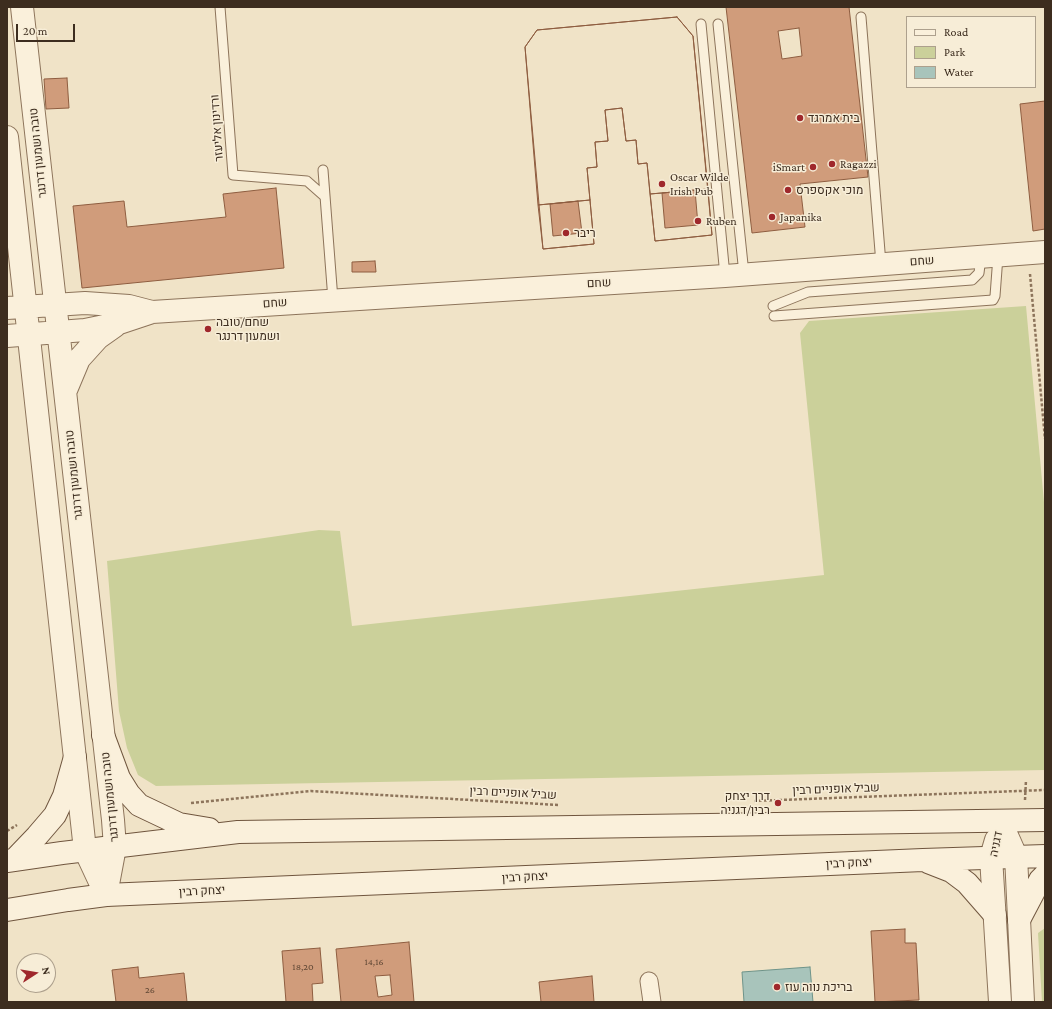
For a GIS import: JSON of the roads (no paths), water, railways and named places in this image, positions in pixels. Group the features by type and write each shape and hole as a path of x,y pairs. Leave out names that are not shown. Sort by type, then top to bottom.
{"street":[{"name":"טובה ושמעון דרנגר","path":"22,7 115,847 106,896"},
{"path":"7,137 16,308 29,335 85,850 106,896"},
{"name":"שחם","path":"16,308 55,305 108,304 152,312 735,275 880,264 992,260 1045,252"},
{"name":"שחם","path":"7,336 59,333 119,323 152,312"},
{"path":"65,393 73,370 85,351 108,330 119,323"},
{"path":"103,735 119,778 129,794 139,805 178,824 204,829 238,832 1001,822 1045,820"},
{"path":"10,860 38,836 57,810 70,779 75,757"},
{"name":"דגניה","path":"1001,822 1016,856 1023,1002"},
{"name":"דגניה","path":"1000,1002 991,857 1001,822"},
{"path":"10,860 238,832"},
{"name":"יצחק רבין","path":"7,910 68,900 106,896 991,857 1045,856"},
{"path":"923,860 952,871 979,895 995,915"},
{"path":"1019,920 1040,880 1045,875"},
{"path":"649,981 652,1002"}],"lane":[{"name":"ורדינון אליעזר","path":"220,7 233,175 307,182 324,196"},
{"path":"861,17 880,264"},
{"path":"701,24 735,275"},
{"path":"718,24 735,275"},
{"path":"323,170 333,300"},
{"path":"773,306 808,292 972,280 992,260"},
{"path":"774,316 993,300 995,296 992,260"}],"water":[{"name":"בריכת נווה עוז","path":"810,967 813,1002 744,1002 742,972"}],"place":[{"name":"בית אמרגד","path":"800,118"},
{"name":"Ragazzi","path":"832,164"},
{"name":"iSmart","path":"813,167"},
{"name":"Oscar Wilde Irish Pub","path":"662,184"},
{"name":"מוכי אקספרס","path":"788,190"},
{"name":"Japanika","path":"772,217"},
{"name":"Ruben","path":"698,221"},
{"name":"ריבר","path":"566,233"},
{"name":"שחם/טובה ושמעון דרנגר","path":"208,329"},
{"name":"דרך יצחק רבין/דגניה","path":"778,803"},
{"name":"בריכת נווה עוז","path":"777,987"}]}
